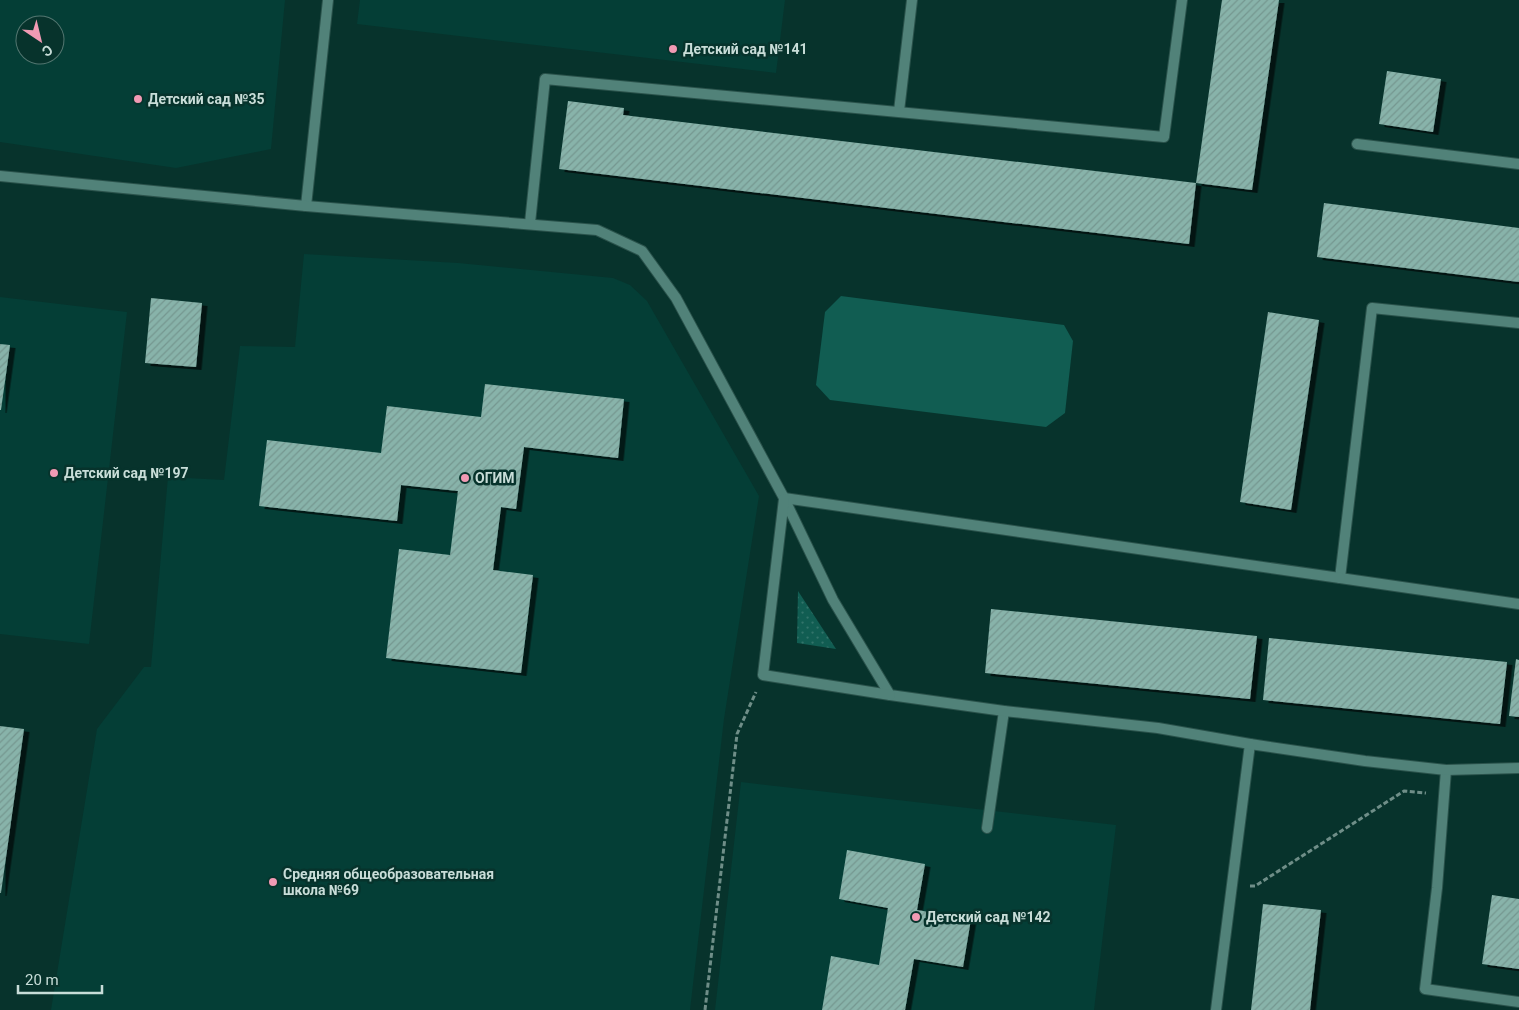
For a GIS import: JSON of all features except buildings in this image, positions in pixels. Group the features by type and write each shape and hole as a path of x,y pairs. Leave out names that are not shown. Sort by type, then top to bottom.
{"street":[{"path":"306,206 328,0"},
{"path":"899,111 912,0"},
{"path":"530,223 545,79 1164,136 1182,0"},
{"path":"1357,144 1519,164"},
{"path":"0,176 306,206 597,230 642,252 676,298 784,498 833,600 890,695"},
{"path":"1340,578 1372,308 1519,323"},
{"path":"784,498 1519,604"},
{"path":"784,498 763,675 1004,711 1158,728 1366,761 1446,770 1519,768"},
{"path":"987,828 1004,711"},
{"path":"1216,1010 1250,744"},
{"path":"1446,770 1437,888 1425,989 1519,1002"}],"path":[{"path":"705,1010 737,734 763,675"},
{"path":"1232,887 1255,886 1404,792 1444,794"}],"shaded area":[{"name":"Детский сад №35","path":"0,0 285,0 271,149 176,168 0,142"},
{"name":"Детский сад №141","path":"360,0 785,0 776,73 357,24"},
{"path":"304,254 458,263 613,278 630,285 647,301 759,496 724,719 690,1010 51,1010 97,729 144,667 151,667 168,477 224,480 240,346 295,347"},
{"name":"Детский сад №197","path":"0,297 127,312 89,644 0,634"},
{"name":"Детский сад №142","path":"741,782 1116,825 1094,1010 715,1010"}],"green space":[{"path":"841,296 1064,325 1073,341 1065,413 1046,427 830,400 816,385 825,312"},
{"path":"798,591 836,649 797,643"}],"place":[{"name":"Детский сад №141","path":"673,49"},
{"name":"Детский сад №35","path":"138,99"},
{"name":"Детский сад №197","path":"54,473"},
{"name":"ОГИМ","path":"465,478"},
{"name":"Средняя общеобразовательная школа №69","path":"273,882"},
{"name":"Детский сад №142","path":"916,917"}]}
